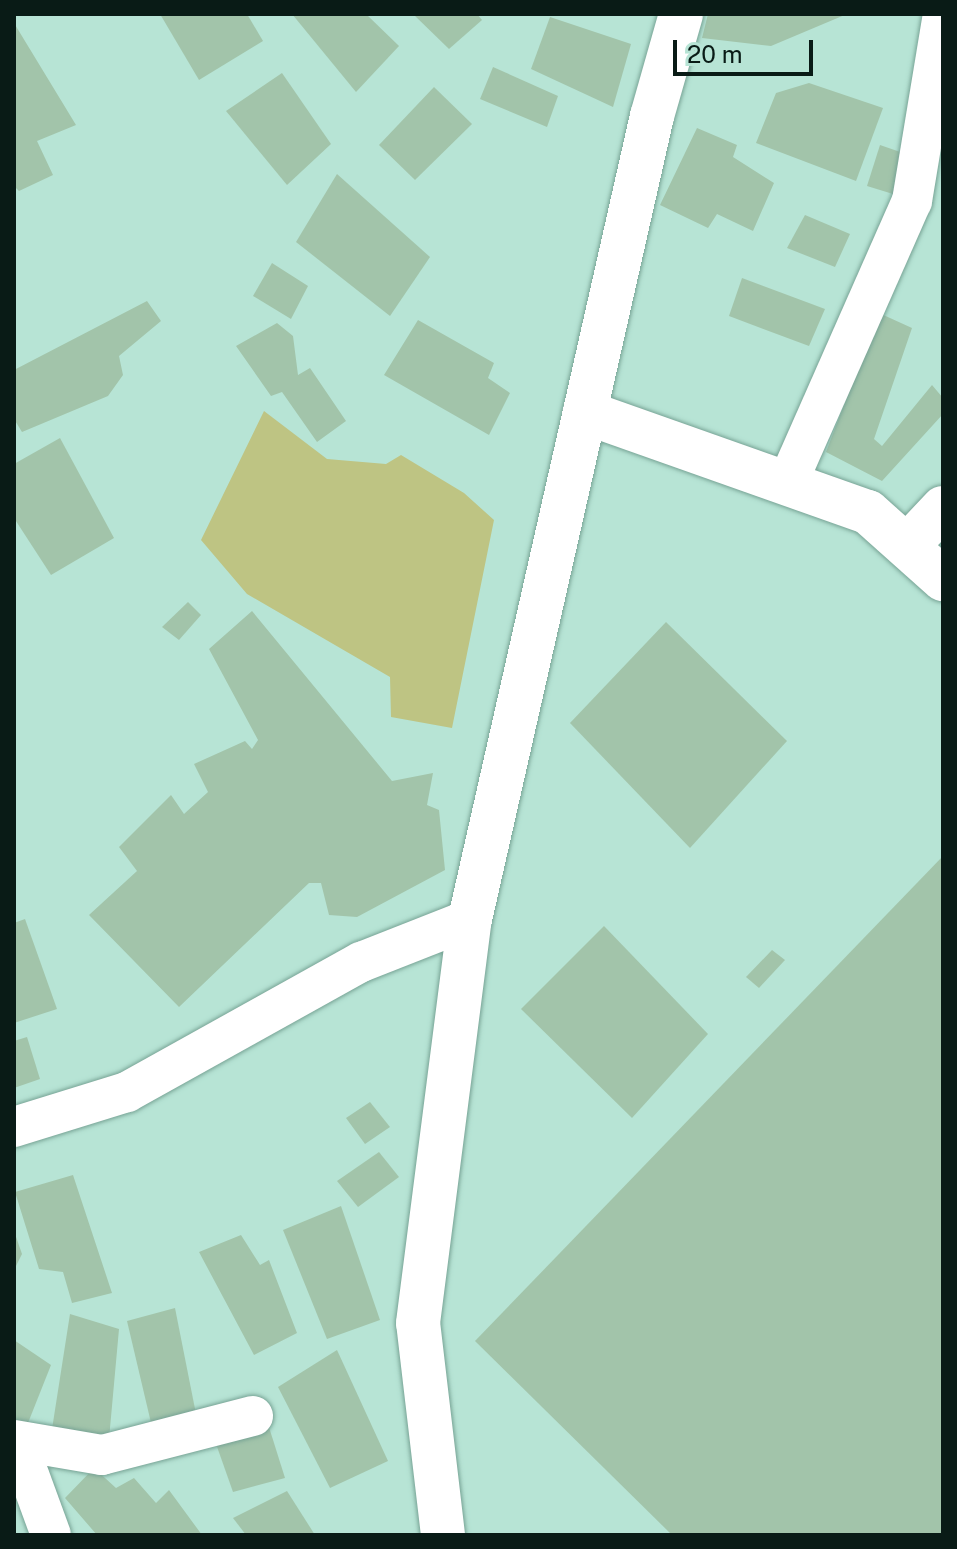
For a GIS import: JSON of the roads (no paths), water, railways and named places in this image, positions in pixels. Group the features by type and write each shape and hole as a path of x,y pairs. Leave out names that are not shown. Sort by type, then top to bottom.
{"street":[{"path":"443,1535 418,1323 470,919 585,412 681,14"},
{"path":"787,484 912,201 943,14"},
{"path":"585,412 868,512 943,579"},
{"path":"908,545 943,508"},
{"path":"14,1127 127,1092 361,962 470,919"},
{"path":"15,1441 102,1455 253,1416"},
{"path":"15,1441 51,1535"}]}
